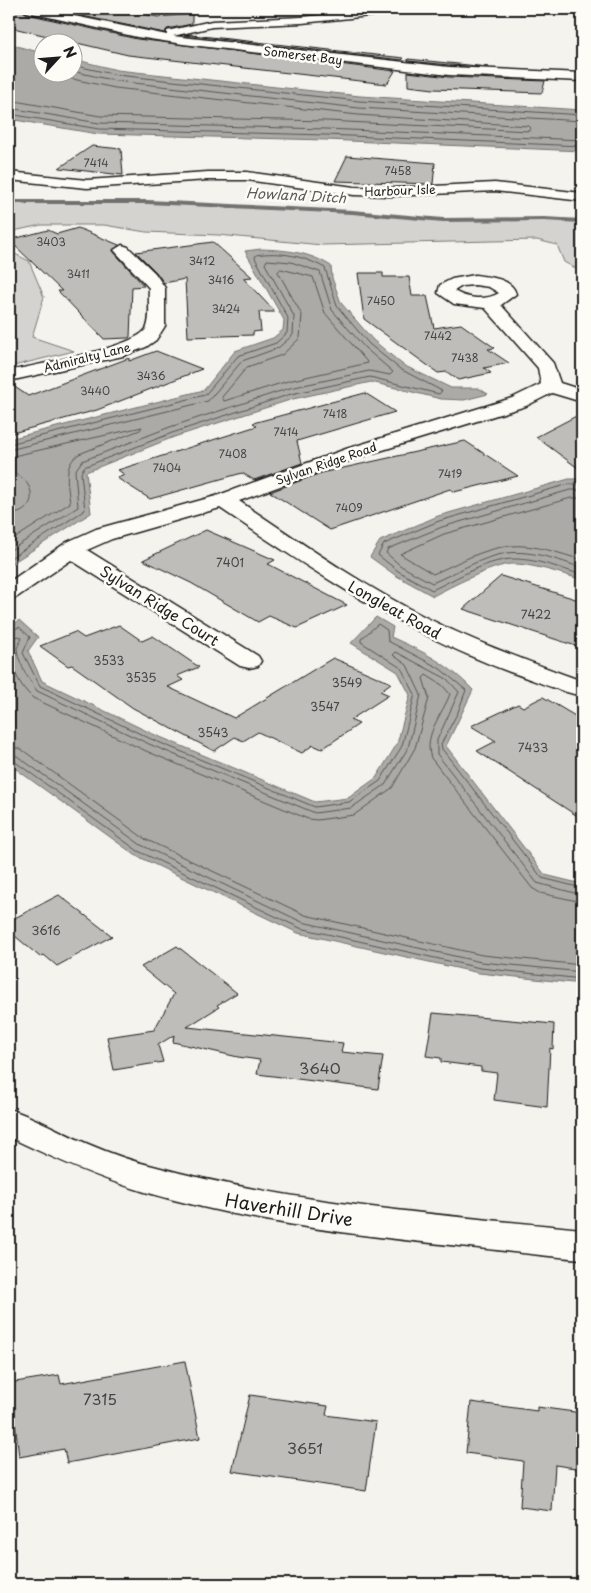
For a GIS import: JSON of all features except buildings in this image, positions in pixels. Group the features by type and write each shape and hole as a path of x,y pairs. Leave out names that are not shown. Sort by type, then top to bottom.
{"street":[{"name":"Somerset Bay","path":"27,9 156,38 449,71 582,77"},
{"path":"335,9 350,16"},
{"path":"156,38 204,25 350,16 408,9"},
{"path":"114,29 142,22"},
{"name":"Harbour Isle","path":"9,176 88,184 231,176 262,178 354,191 392,192 495,187 582,197"},
{"name":"Admiralty Lane","path":"9,376 117,352 140,343 150,336 156,326 157,288 149,276 122,250"},
{"path":"489,302 547,367 551,386 582,396"},
{"name":"Sylvan Ridge Road","path":"9,592 71,550 117,530 223,500 353,453 519,402 551,386"},
{"name":"Longleat Road","path":"223,500 346,582 397,612 464,644 582,689"},
{"name":"Sylvan Ridge Court","path":"71,550 249,661"},
{"name":"Haverhill Drive","path":"14,1132 122,1171 233,1202 293,1213 355,1221 582,1244"}],"shaded area":[{"path":"9,202 148,202 352,212 443,220 544,219 582,221 582,272 564,262 557,245 537,240 322,245 218,235 146,232 104,225 41,225 9,232"},
{"path":"9,251 29,261 44,297 32,337 74,351 9,367"}],"water":[{"path":"9,44 32,50 32,82 82,82 82,61 117,70 360,96 582,110 582,151 326,140 98,134 9,119"},
{"path":"261,249 297,253 323,261 331,266 332,278 341,303 373,340 403,365 451,388 478,388 488,394 464,400 441,399 371,382 293,399 174,437 86,472 91,513 9,565 9,504 12,492 9,487 9,439 204,390 235,351 273,338 283,330 284,320 245,251"},
{"path":"569,479 582,479 582,580 537,567 511,564 483,572 433,596 395,575 370,557 380,541 438,516"},
{"path":"376,617 393,627 391,637 435,659 454,672 473,690 446,746 545,875 582,884 582,984 479,973 298,933 135,855 9,764 9,629 19,620 38,637 28,651 42,681 153,734 315,802 348,798 376,778 397,744 410,695 398,672 351,643"}],"waterway":[{"name":"Howland Ditch","path":"9,202 148,202 352,212 443,220 544,219 582,221"}]}
